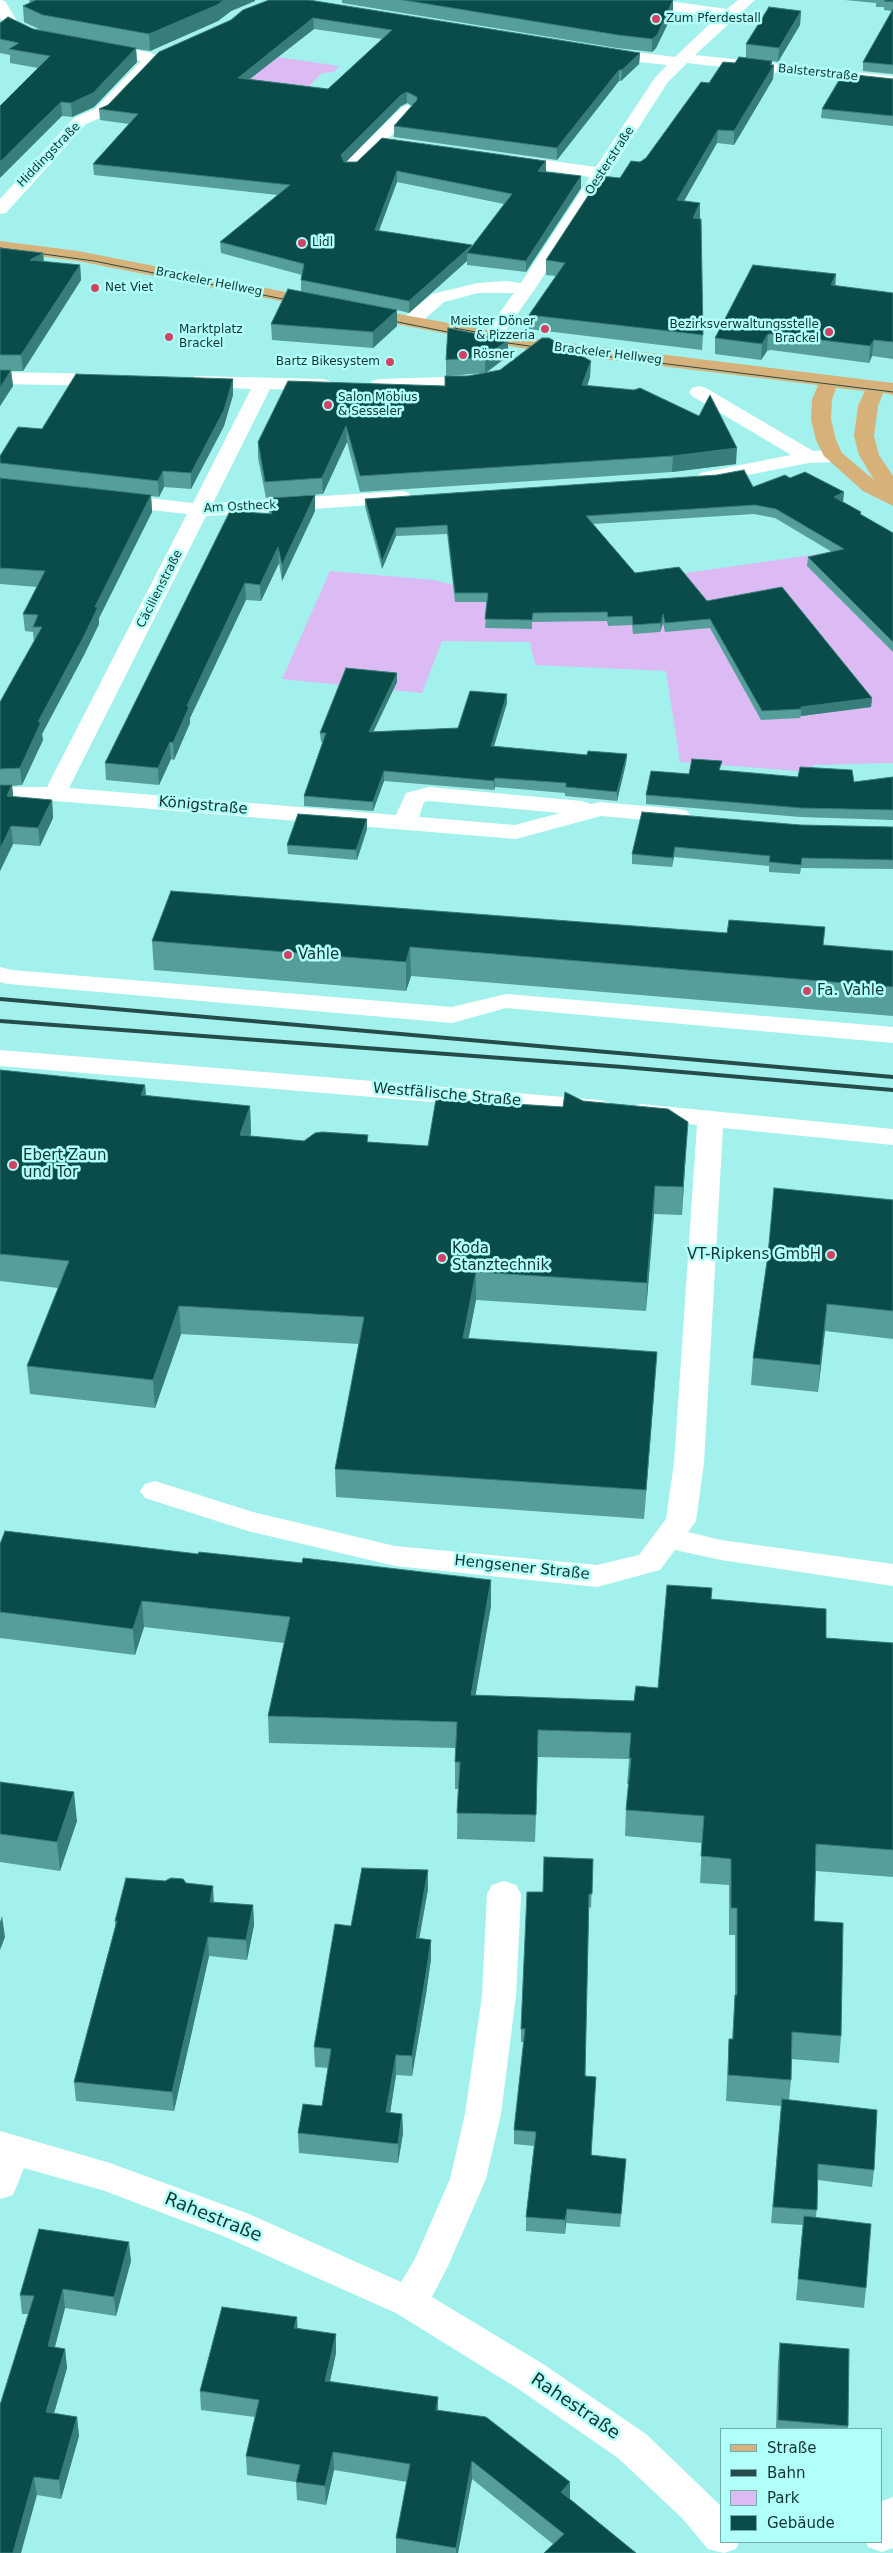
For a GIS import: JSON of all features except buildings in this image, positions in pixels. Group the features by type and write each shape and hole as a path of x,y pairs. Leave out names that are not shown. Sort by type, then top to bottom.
{"main road":[{"name":"Brackeler Hellweg","path":"0,246 78,256 490,338 885,388"},
{"path":"829,381 822,400 821,419 826,440 834,456 870,487 893,500"},
{"path":"885,388 868,406 864,436 869,455 881,476 893,486"}],"street":[{"path":"628,0 729,14"},
{"name":"Oesterstraße","path":"490,338 526,289 662,78 729,14 747,0"},
{"path":"0,4 11,24 22,31 49,39"},
{"path":"86,46 152,58"},
{"name":"Hiddingstraße","path":"0,209 80,121 101,112 152,58 169,49"},
{"name":"Balsterstraße","path":"589,51 893,81"},
{"path":"351,167 408,110"},
{"path":"377,142 434,149"},
{"path":"491,157 601,173"},
{"path":"410,322 438,298 478,288 506,286 526,289"},
{"path":"518,362 537,345"},
{"path":"0,378 128,381"},
{"path":"176,382 350,385 468,384 495,378"},
{"name":"Cäcilienstraße","path":"55,794 201,510 263,384"},
{"path":"699,392 809,457"},
{"path":"690,478 716,476 809,457 834,456"},
{"name":"Am Ostheck","path":"94,497 201,510 424,496"},
{"name":"Königstraße","path":"0,794 55,794 516,832 600,809"},
{"name":"Königstraße","path":"405,823 414,798 429,794 703,818"},
{"path":"0,974 8,977 452,1015 506,1002 893,1035"},
{"name":"Westfälische Straße","path":"0,1058 712,1118 893,1137"},
{"name":"Hengsener Straße","path":"155,1491 248,1521 395,1556 597,1576 649,1563 681,1521 689,1463 712,1118"},
{"path":"668,1538 721,1550 893,1575"},
{"path":"408,2302 430,2266 468,2179 483,2114 499,1996 504,1894"},
{"name":"Rahestraße","path":"0,2184 6,2147 110,2178 236,2225 408,2302 530,2376 632,2446 696,2506 720,2534"},
{"path":"883,2532 893,2515"},
{"path":"728,2543 736,2553"}],"green space":[{"path":"264,55 339,66 334,72 322,73 310,85 307,93 230,88"},
{"path":"833,552 893,587 893,763 813,765 812,772 680,762 666,671 535,665 530,642 442,641 422,693 282,679 330,571 434,580 449,584 637,580"}],"tram line":[{"path":"0,248 94,261 298,302"},
{"path":"383,319 462,335"},
{"path":"454,328 504,337"},
{"path":"494,341 543,348"},
{"path":"563,351 893,392"}],"railway":[{"path":"0,999 893,1077"},
{"path":"0,1021 623,1067 893,1090"}],"place":[{"name":"Zum Pferdestall","path":"656,19"},
{"name":"Lidl","path":"302,243"},
{"name":"Net Viet","path":"95,288"},
{"name":"Meister Döner & Pizzeria","path":"545,329"},
{"name":"Bezirksverwaltungsstelle Brackel","path":"829,332"},
{"name":"Marktplatz Brackel","path":"169,337"},
{"name":"Rösner","path":"463,355"},
{"name":"Bartz Bikesystem","path":"390,362"},
{"name":"Salon Möbius & Sesseler","path":"328,405"},
{"name":"Vahle","path":"288,955"},
{"name":"Fa. Vahle","path":"807,991"},
{"name":"Ebert Zaun und Tor","path":"13,1165"},
{"name":"VT-Ripkens GmbH","path":"831,1255"},
{"name":"Koda Stanztechnik","path":"442,1258"}]}
